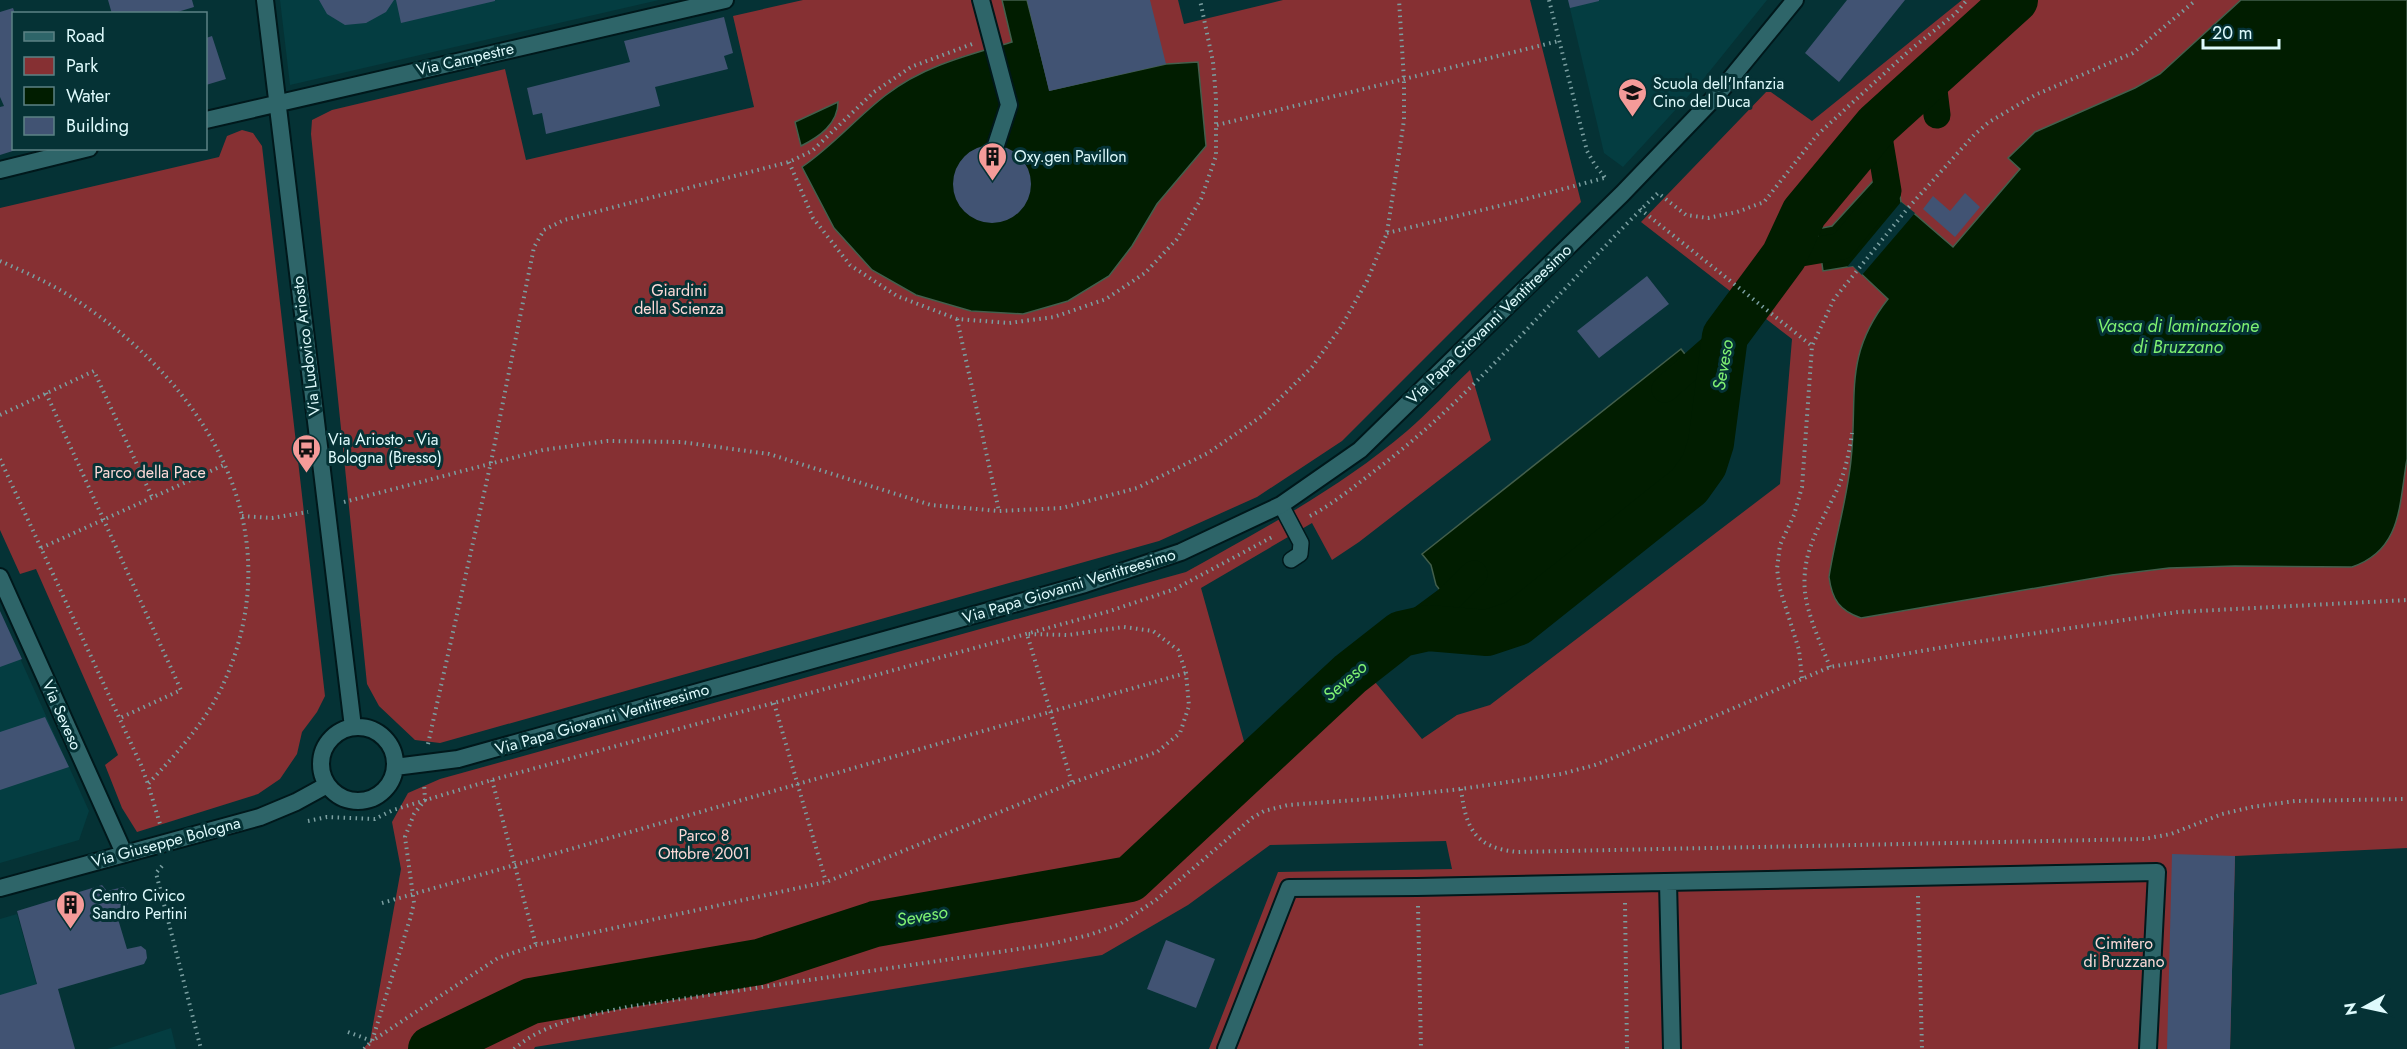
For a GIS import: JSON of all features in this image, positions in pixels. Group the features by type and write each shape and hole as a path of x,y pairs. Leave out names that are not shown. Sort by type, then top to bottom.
{"street":[{"name":"Via Ludovico Ariosto","path":"265,0 353,727"},
{"name":"Via Campestre","path":"207,120 725,0"},
{"path":"981,0 1009,105 996,145"},
{"name":"Via Papa Giovanni Ventitreesimo","path":"395,767 458,759 1085,584 1181,552 1281,505 1360,450 1622,194 1718,94 1795,0"},
{"path":"0,170 80,150"},
{"name":"Via Seveso","path":"0,578 124,853"},
{"path":"353,727 365,727 380,733 391,744 396,759 395,767 387,789 375,799 359,802 344,799 331,790 322,777 321,761 325,746 335,734 353,727"},
{"name":"Via Giuseppe Bologna","path":"0,888 260,817 296,802 327,785"},
{"path":"1226,1049 1289,888 2157,872 2148,1049"},
{"path":"1668,882 1672,1049"}],"lane":[{"path":"1281,505 1301,543 1300,554 1291,560"}],"path":[{"path":"789,162 813,218 850,265 897,296 957,319 1009,322 1054,317 1106,299 1145,273 1177,239 1201,199 1216,156 1217,125 1213,62 1200,0"},
{"path":"242,516 272,518 297,515 491,462 543,450 607,441 681,442 769,454 931,505 999,511 1062,508 1137,488 1208,453 1262,416 1312,367 1341,327 1367,281 1387,233 1403,131 1404,80 1399,0"},
{"path":"1549,0 1587,151 1595,165 1622,194 1739,290 1812,346"},
{"path":"1658,193 1686,215 1708,218 1737,212 1764,202 1817,135 1910,50 1955,14 1967,0"},
{"path":"1802,678 1799,650 1780,589 1777,568 1779,545 1794,515 1802,487 1812,346 1834,299 1856,270 1974,135 2036,94 2133,53 2196,0"},
{"path":"1217,125 1559,41"},
{"path":"372,1041 414,903 405,837 414,814 425,800 423,765 491,462 534,247 544,230 564,220 789,162 812,151 873,92 911,67 954,49 992,43"},
{"path":"1387,233 1605,177"},
{"path":"0,261 72,297 106,321 175,386 200,419 226,464 242,516 246,532 248,568 246,606 237,648 221,687 204,718 184,745 148,784"},
{"path":"957,319 999,511"},
{"path":"0,415 94,371 152,497"},
{"path":"46,393 181,690 120,718"},
{"path":"1830,667 1805,594 1804,570 1809,544 1837,491 1847,463 1852,434"},
{"path":"0,459 120,718 148,784 171,855 156,873 201,1049"},
{"path":"41,548 226,464"},
{"path":"514,1049 536,1032 560,1023 627,1007 1046,945 1089,934 1120,924 1156,900 1251,818 1264,811 1288,805 1369,799 1526,781 1595,765 1830,667 1968,643 2178,612 2407,600"},
{"path":"364,1049 372,1041 498,958 536,945 826,882 1072,783 1157,752 1180,732 1189,706 1186,673 1178,650 1153,631 1124,627 1068,635 1028,634 1072,783"},
{"path":"382,903 1186,673"},
{"path":"774,702 826,882"},
{"path":"492,780 536,945"},
{"path":"1461,789 1464,813 1469,827 1477,837 1487,845 1500,850 1518,852 2144,839 2171,834 2222,814 2252,807 2295,801 2407,799"},
{"path":"1918,877 1922,1049"},
{"path":"1624,883 1627,1049"},
{"path":"1417,887 1421,1049"},
{"path":"348,1032 372,1041"}],"shaded area":[{"path":"280,0 659,0 290,85"},
{"name":"Scuola dell'Infanzia Cino del Duca","path":"1568,0 1767,0 1701,82 1623,167 1604,153"},
{"path":"0,614 89,811 79,840 0,863"},
{"path":"17,914 39,993 0,1049 0,919"},
{"path":"171,1028 176,1049 107,1049"}],"green space":[{"name":"Giardini della Scienza","path":"803,0 1002,0 1013,42 947,62 915,76 886,95 803,167 1109,276 1132,246 1157,204 1206,146 1166,64 1049,91 1027,0 1178,0 1184,24 1283,0 1530,0 1581,202 1342,441 1257,497 1159,541 440,743 415,740 379,706 367,684 311,134 312,120 332,110 505,69 526,160 754,107 733,16"},
{"path":"1962,0 2407,0 2407,848 2235,856 2230,1049 1209,1049 1278,872 1452,869 1446,841 1270,845 1188,905 1102,955 535,1047 534,1049 363,1049 370,1041 401,869 392,822 408,793 440,779 1186,572 1300,507 1355,471 1407,431 1470,370 1491,440 1359,542 1332,560 1312,523 1201,588 1245,745 1352,654 1422,739 1457,715 1490,705 1780,484 1792,339 1641,222 1768,90 1812,121"},
{"name":"Parco della Pace","path":"242,130 253,133 262,146 325,696 317,712 302,732 297,754 280,779 258,794 137,832 122,808 105,765 118,755 36,569 20,574 0,530 0,208 219,157 227,136"}],"water":[{"path":"1002,0 1027,0 1050,90 1166,64 1198,62 1206,146 1157,204 1132,246 1109,276 1068,301 1023,314 971,311 916,295 872,270 834,228 802,167 886,95 915,76 946,63 1012,42"},
{"name":"Vasca di laminazione di Bruzzano","path":"2241,0 2407,0 2407,459 2399,509 2389,537 2381,549 2352,567 2169,568 2112,575 1861,618 1848,612 1838,604 1832,592 1829,577 1849,475 1858,358 1864,339 1888,299 1853,266 1823,271 1817,229 1832,226 1875,179 1897,175 1901,202 1953,247 2020,169 2008,158 2035,132 2135,88 2160,74"},
{"path":"838,102 835,117 826,129 801,146 795,122"},
{"path":"1681,349 1701,375 1694,440 1678,474 1505,610 1493,615 1471,618 1459,615 1436,585 1431,565 1422,554"}],"pier":[{"path":"1901,202 1915,213 1862,275 1853,266 1847,267"}],"building":[{"path":"108,0 192,0 194,7 178,12 111,12"},
{"path":"319,0 394,0 386,12 366,23 345,25 327,14"},
{"path":"396,0 495,0 495,1 401,23"},
{"path":"1027,0 1150,0 1166,64 1049,91"},
{"path":"1568,0 1599,0 1599,1 1570,8"},
{"path":"1847,0 1905,0 1839,82 1805,53"},
{"path":"13,8 14,12 12,12 12,150 16,150 0,155 0,107 4,106 0,97 0,12"},
{"path":"724,17 733,53 724,56 728,69 655,87 660,106 546,134 542,113 533,115 527,88 630,62 624,41"},
{"path":"212,36 226,79 207,85 207,38"},
{"name":"Oxy.gen Pavillon","path":"992,145 1007,148 1020,156 1028,169 1031,184 1028,199 1020,212 1007,220 992,223 977,220 964,212 956,199 953,184 956,169 964,156 977,148"},
{"path":"1965,193 1980,207 1955,237 1923,209 1933,196 1950,211"},
{"path":"1647,276 1669,304 1599,358 1577,331"},
{"path":"0,611 22,659 0,667"},
{"path":"45,717 69,767 0,790 0,732"},
{"path":"2172,854 2235,856 2230,1049 2167,1049"},
{"name":"Centro Civico Sandro Pertini","path":"102,885 107,891 123,887 129,893 130,899 127,906 115,909 127,949 141,946 146,950 147,958 144,964 58,989 75,1049 0,1049 0,995 37,984 17,911"},
{"path":"1166,940 1215,959 1196,1008 1147,989"}],"waterway":[{"name":"Seveso","path":"431,1049 531,1001 759,962 875,924 1130,879 1350,674 1401,634 1428,628 1487,633 1517,623 1689,486 1704,465 1711,443 1725,336 1784,256 1804,213 1877,125 2015,0"},
{"path":"1932,74 1937,115"},
{"path":"1784,256 1842,246 1888,191 1877,125"},
{"path":"1665,389 1725,336"},
{"path":"1401,634 1447,600 1474,574"}],"place":[{"name":"Scuola dell'Infanzia Cino del Duca","path":"1632,118"},
{"name":"Oxy.gen Pavillon","path":"993,182"},
{"name":"Via Ariosto - Via Bologna (Bresso)","path":"307,474"},
{"name":"Centro Civico Sandro Pertini","path":"71,930"}],"park label":[{"name":"Parco 8 Ottobre 2001","path":"704,844"},
{"name":"Cimitero di Bruzzano","path":"2124,952"}]}
